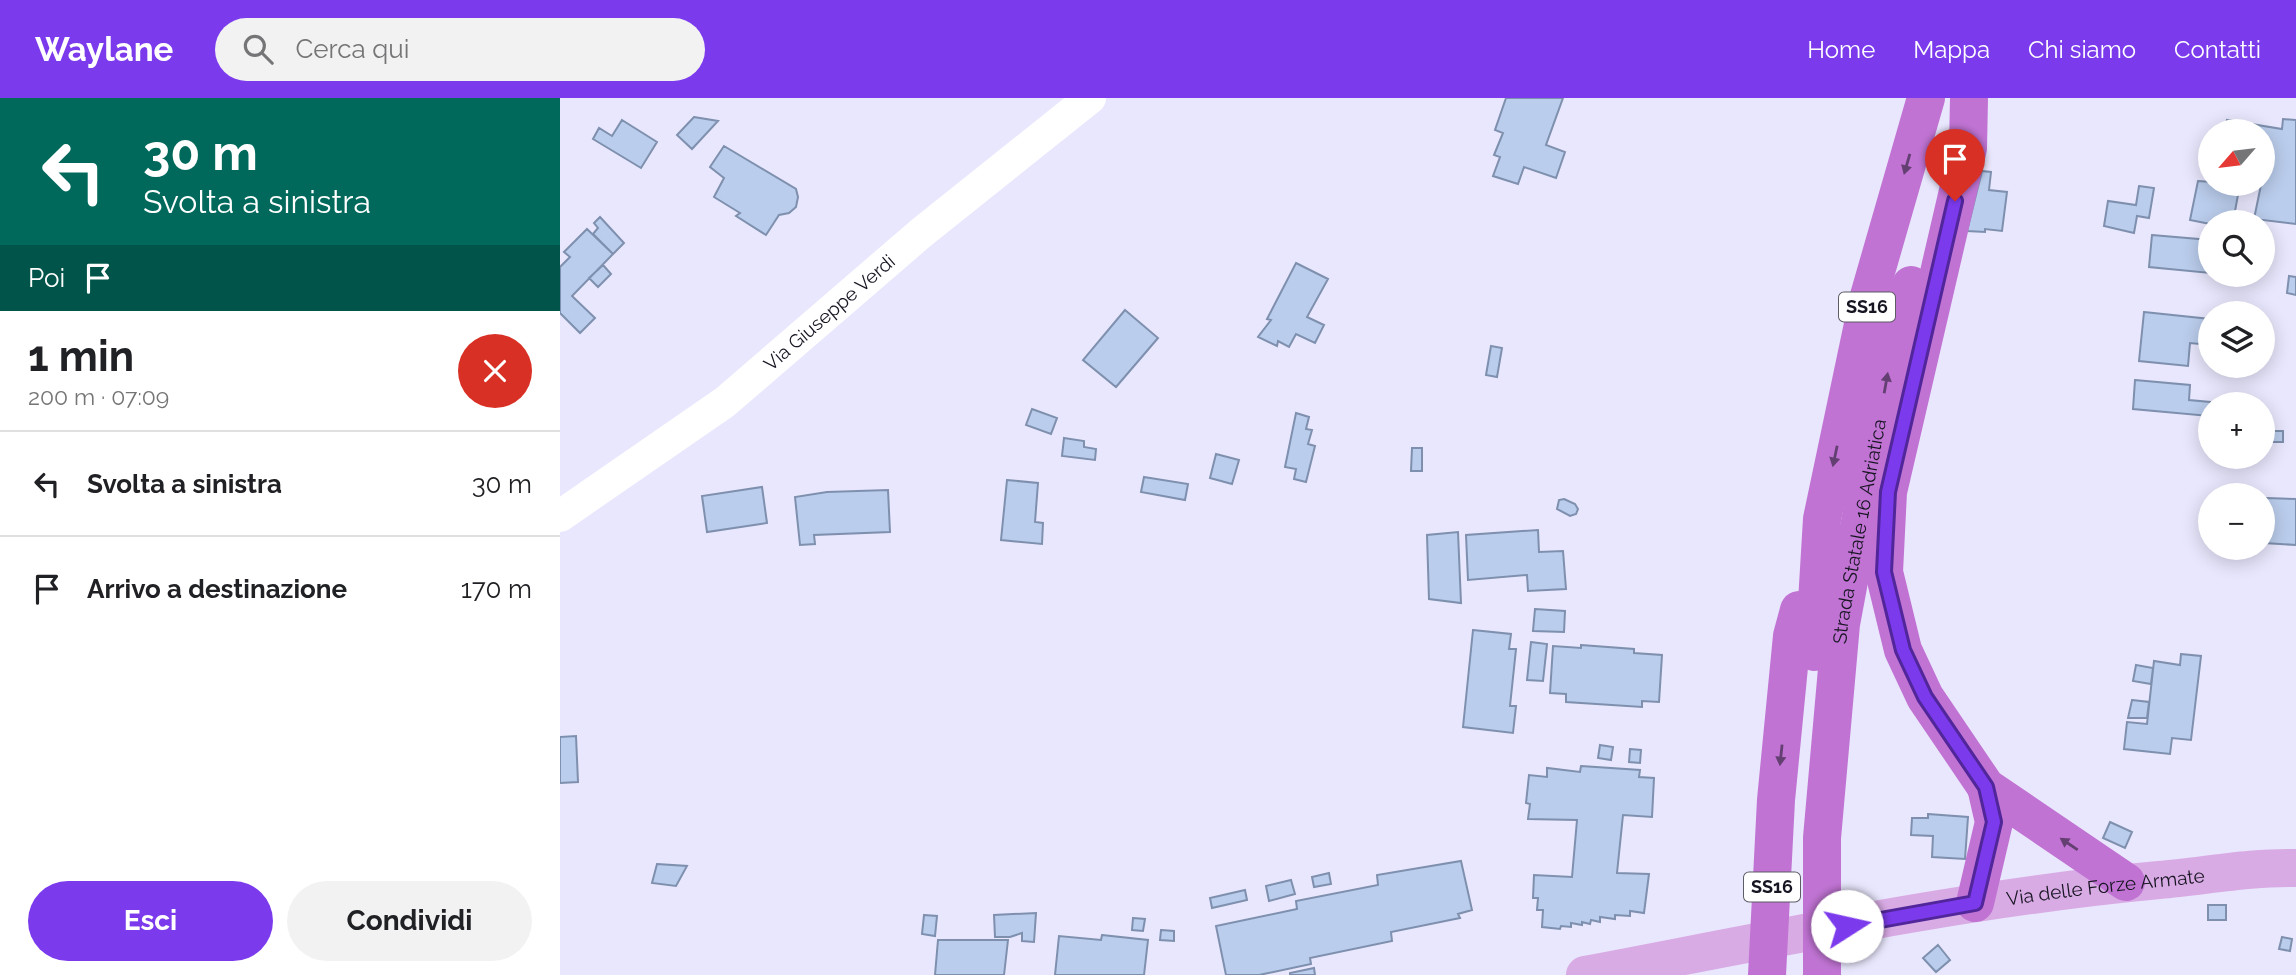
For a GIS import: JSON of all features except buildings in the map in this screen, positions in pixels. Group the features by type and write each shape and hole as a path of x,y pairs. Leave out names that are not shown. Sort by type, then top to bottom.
{"highway":[{"name":"Strada Statale 16 Adriatica","path":"1822,975 1811,841 1822,519 1869,296 1926,98"},
{"name":"Strada Statale 16 Adriatica","path":"1798,975 1811,841 1841,624 1891,356 1967,98"},
{"name":"SS16","path":"1967,98 1968,148 1888,492 1884,572 1903,650 1925,697 1986,787 1994,822 1975,903"},
{"name":"SS16","path":"1767,975 1776,800 1792,636 1822,519"},
{"name":"SS16","path":"1986,787 2126,883"}],"main road":[{"name":"Via delle Forze Armate","path":"1585,975 1975,903 2267,867 2296,868"}],"street":[{"name":"Via Giuseppe Verdi","path":"560,516 725,402 920,233 1090,98"}],"route":[{"path":"1847,926 1975,903 1994,822 1986,787 1925,697 1903,650 1884,572 1888,492 1955,201"}]}
